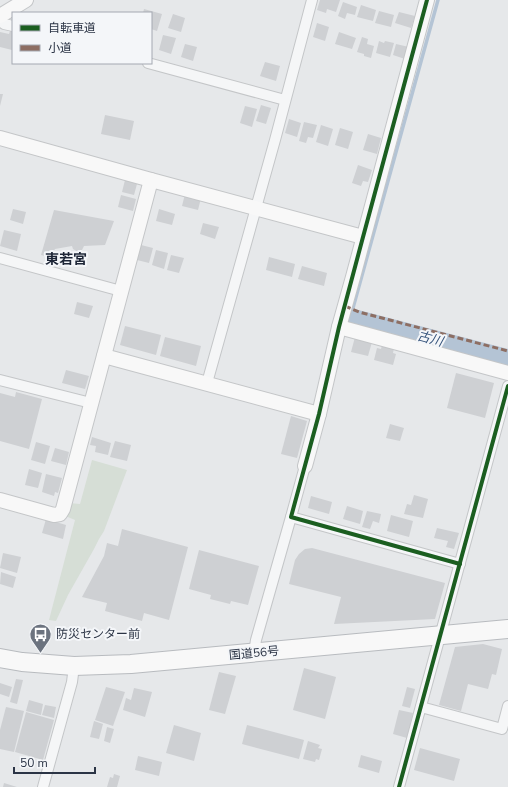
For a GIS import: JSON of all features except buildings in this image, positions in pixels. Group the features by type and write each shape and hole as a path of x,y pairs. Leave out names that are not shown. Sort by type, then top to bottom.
{"highway":[{"name":"国道56号","path":"0,658 22,662 74,666 131,664 508,629"}],"street":[{"path":"0,16 26,0"},
{"path":"207,384 275,140 312,0"},
{"path":"254,653 256,640 319,414 339,327 428,0"},
{"path":"0,20 4,24 12,26"},
{"path":"152,64 285,100"},
{"path":"0,138 363,237"},
{"path":"0,500 54,515 60,514 63,509 151,180"},
{"path":"0,258 121,291"},
{"path":"339,327 508,373"},
{"path":"104,356 319,414"},
{"path":"0,380 91,403"},
{"path":"399,787 508,386"},
{"path":"291,518 460,564"},
{"path":"43,787 72,682 74,666"},
{"path":"421,707 502,729 508,706"}],"shaded area":[{"path":"92,460 127,470 104,531 68,595 56,621 49,620 75,520 63,515 69,503 80,504"}],"waterway":[{"path":"353,319 353,308 438,0"},
{"name":"古川","path":"353,319 507,359"}],"marked path":[{"path":"345,306 359,312 508,351"}],"cycle path":[{"path":"427,0 339,327 319,414 291,517 460,564"},
{"path":"399,787 508,386"}],"place":[{"name":"防災センター前","path":"40,654"}],"district":[{"name":"東若宮","path":"66,259"}]}
